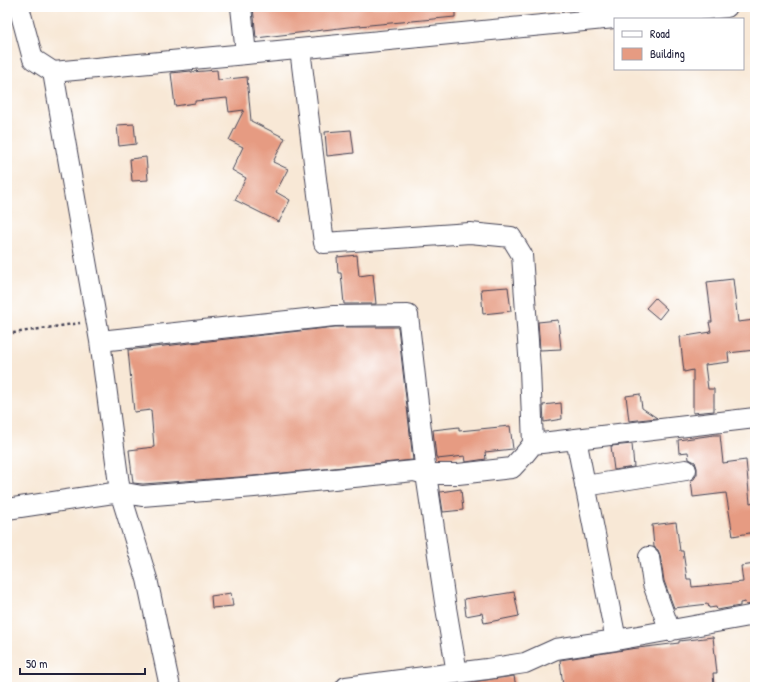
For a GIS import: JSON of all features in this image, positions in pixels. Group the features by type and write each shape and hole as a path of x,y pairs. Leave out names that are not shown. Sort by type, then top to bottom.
{"street":[{"path":"19,7 33,59 53,72 614,18"},
{"path":"241,7 246,54"},
{"path":"615,18 727,7"},
{"path":"7,509 120,492 142,496 414,471 426,474 458,474 512,468 533,444 530,368 522,255 511,237 470,233 324,243 300,49"},
{"path":"53,72 100,341 120,492 147,579 170,687"},
{"path":"100,341 334,316 408,315 426,474 457,673"},
{"path":"533,444 755,418"},
{"path":"576,439 616,640"},
{"path":"585,486 686,470"},
{"path":"649,557 653,584 670,631"},
{"path":"346,687 525,663 556,650 755,615"}],"path":[{"path":"7,334 96,320"}],"building":[{"path":"253,7 455,7 455,17 348,27 256,38"},
{"path":"217,70 218,80 247,77 251,121 285,138 273,162 288,169 276,192 290,200 279,222 235,200 246,178 232,170 243,147 229,140 244,110 229,112 227,98 195,101 195,103 175,106 171,73"},
{"path":"134,124 136,144 119,146 117,125"},
{"path":"351,130 354,153 327,156 325,132"},
{"path":"146,157 148,180 132,181 130,159"},
{"path":"357,255 359,276 373,274 376,304 344,304 341,273 338,273 337,257"},
{"path":"733,279 738,322 755,320 755,350 728,353 729,362 705,365 708,389 714,389 714,411 693,413 693,370 684,372 680,337 711,332 709,322 712,322 707,282"},
{"path":"508,287 511,311 483,314 481,289"},
{"path":"655,298 667,309 659,319 646,308"},
{"path":"558,320 561,349 540,350 538,322"},
{"path":"335,327 398,327 413,460 253,476 143,484 133,483 129,450 154,447 151,410 134,412 128,350"},
{"path":"640,394 642,408 657,418 629,421 626,396"},
{"path":"561,403 562,419 544,422 543,405"},
{"path":"510,426 513,449 485,452 486,459 466,462 465,456 437,459 436,457 433,430 459,427 459,431"},
{"path":"720,435 723,463 746,460 750,503 755,502 755,532 733,536 726,493 693,497 691,480 694,479 697,474 697,468 695,462 689,459 688,452 679,453 678,440"},
{"path":"632,444 634,467 614,470 611,446"},
{"path":"461,489 463,510 443,512 440,492"},
{"path":"676,522 680,551 683,551 687,579 691,579 692,587 743,582 741,566 755,564 755,604 746,605 745,602 740,603 740,606 717,610 716,607 709,608 708,604 674,608 664,581 660,555 658,550 654,547 652,525"},
{"path":"514,592 519,616 484,623 482,613 466,616 464,599"},
{"path":"231,593 233,606 212,608 211,596"},
{"path":"713,637 717,673 713,673 714,687 563,687 560,660"},
{"path":"514,676 516,687 465,687 465,683"}]}
